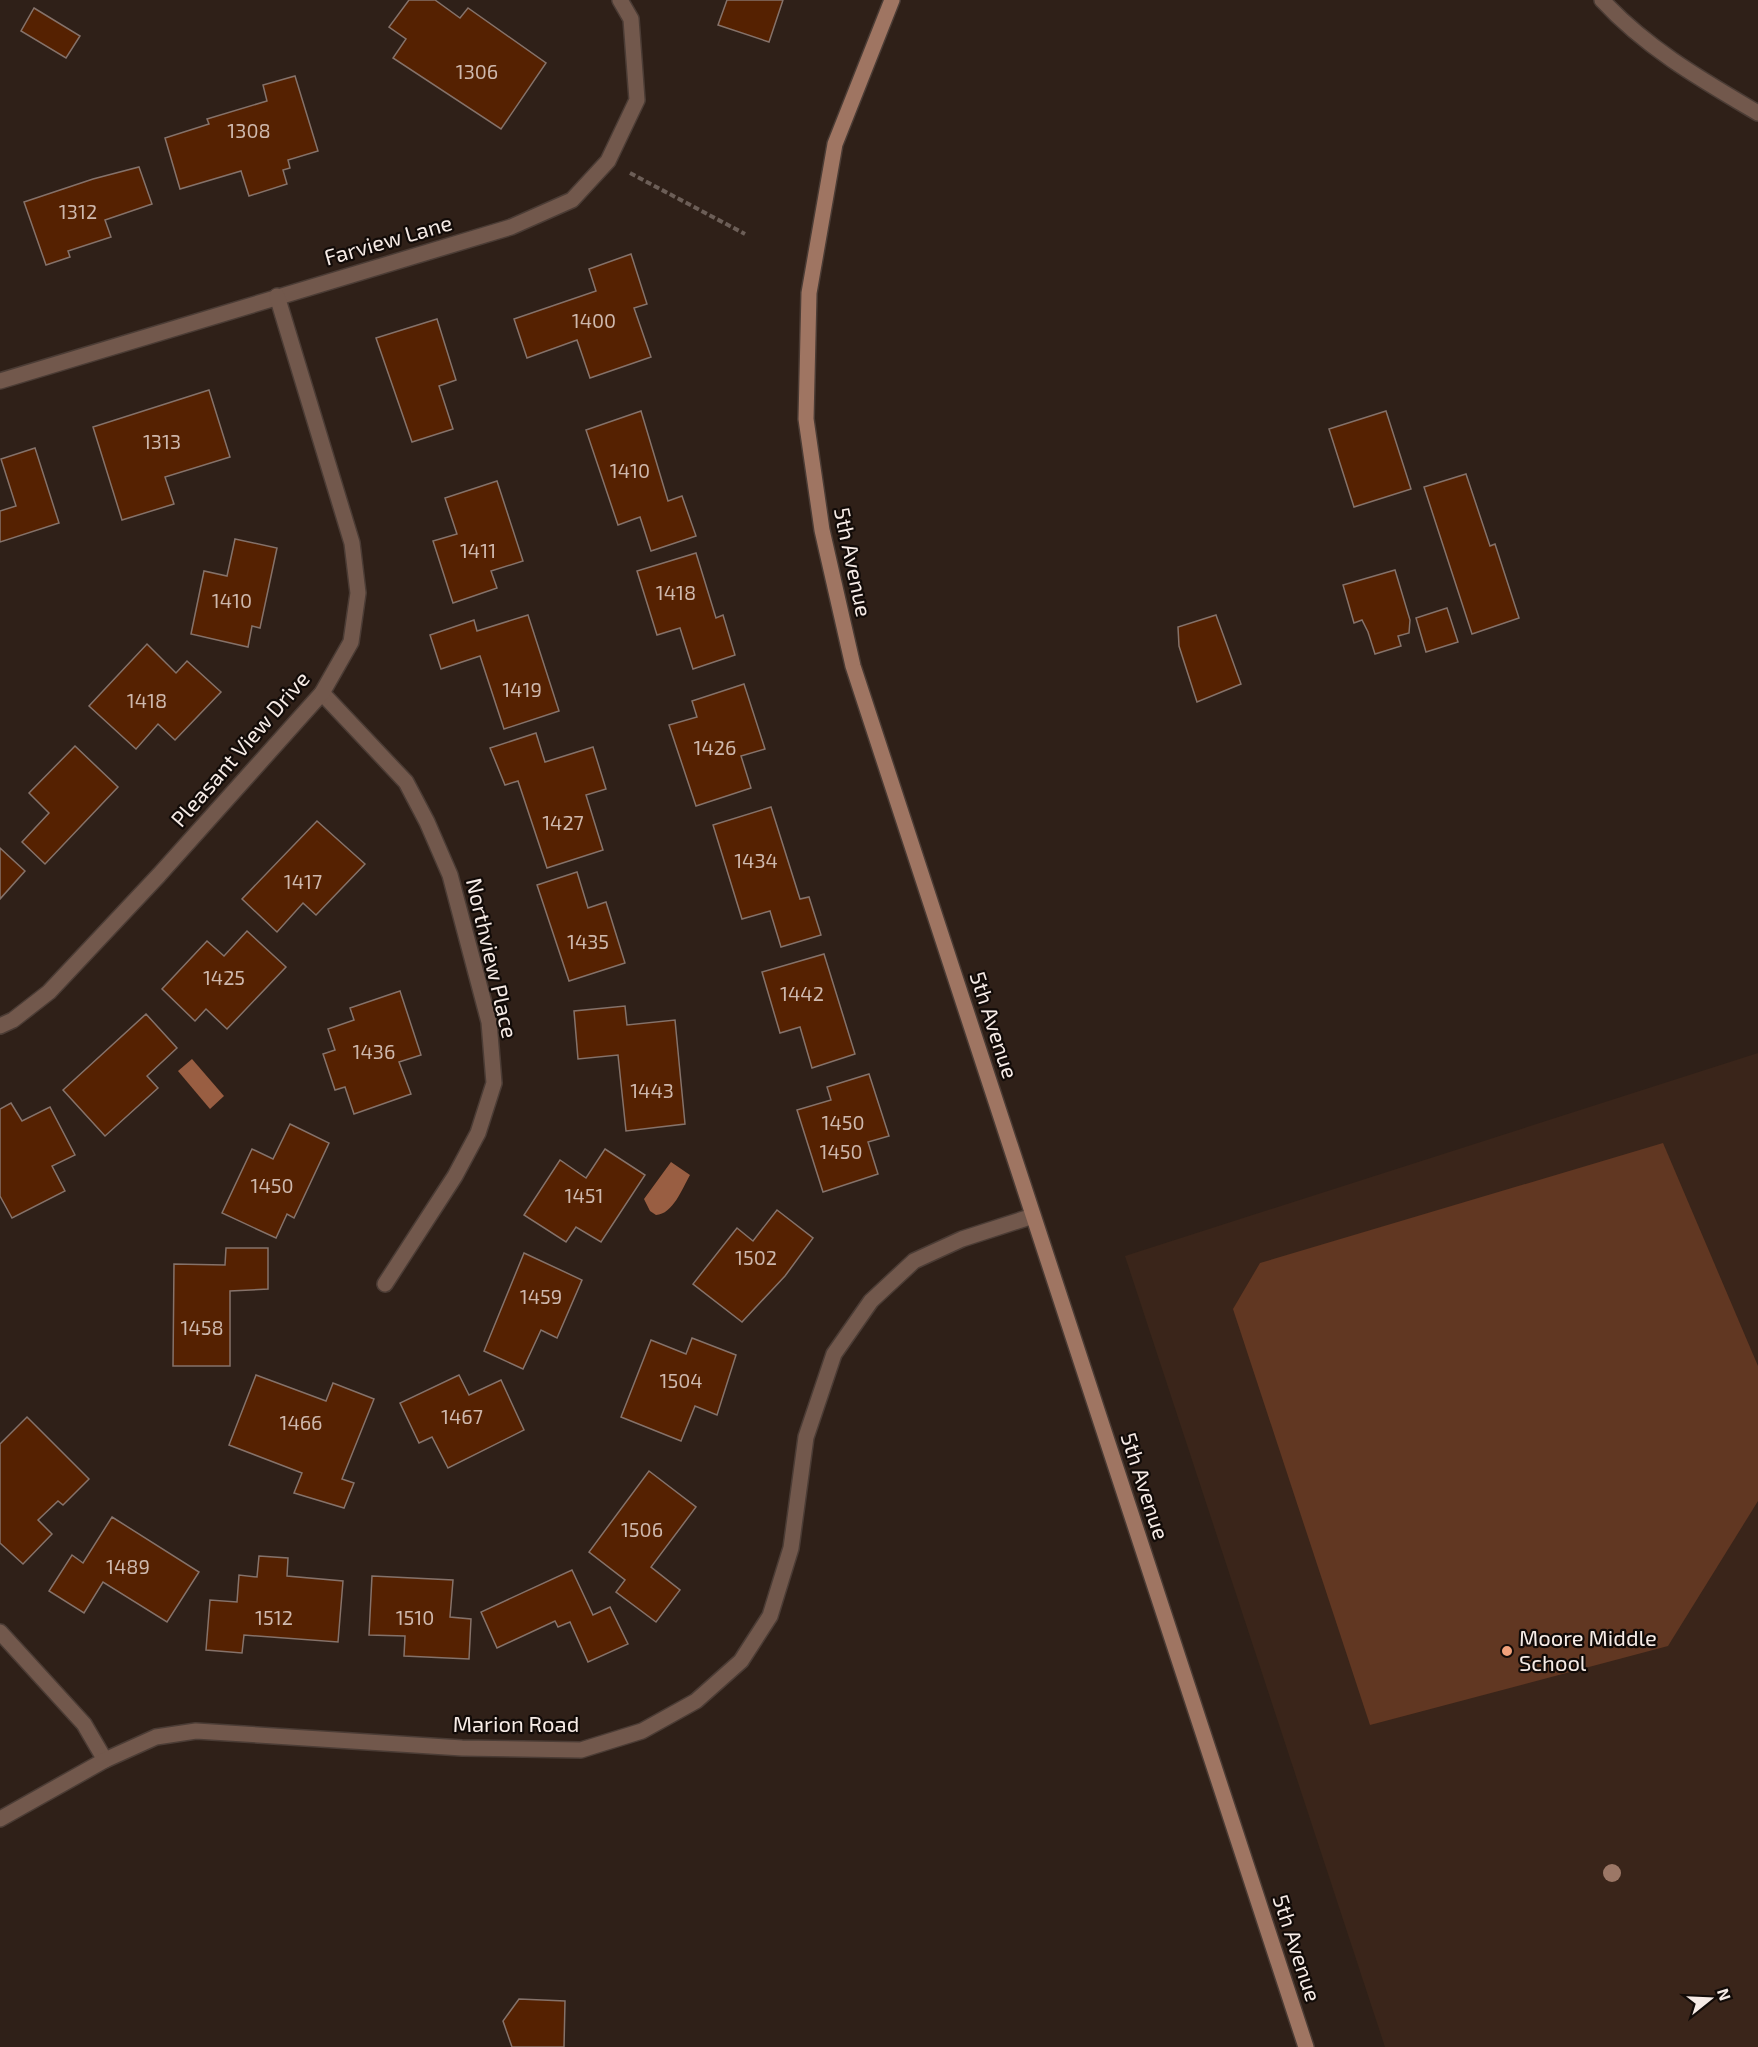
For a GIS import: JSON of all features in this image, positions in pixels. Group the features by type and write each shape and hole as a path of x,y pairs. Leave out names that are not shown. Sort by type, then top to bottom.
{"main road":[{"name":"5th Avenue","path":"892,0 835,144 809,292 806,419 822,530 853,666 1306,2047"}],"street":[{"name":"Farview Lane","path":"0,381 511,227 572,200 608,161 637,100 631,19 620,0"},
{"path":"1602,0 1626,26 1694,75 1758,113"},
{"name":"Pleasant View Drive","path":"0,1026 14,1020 49,992 159,875 322,693 351,642 357,583 352,543 277,296"},
{"name":"Northview Place","path":"322,693 406,782 427,822 450,875 489,1022 494,1083 478,1133 455,1176 385,1284"},
{"name":"Marion Road","path":"0,1819 105,1760 156,1737 196,1731 462,1748 581,1750 642,1731 696,1701 741,1661 770,1616 791,1548 806,1437 834,1354 871,1301 914,1261 962,1239 1033,1216"},
{"path":"0,1632 84,1724 105,1760"}],"path":[{"path":"608,161 745,234"}],"shaded area":[{"name":"Moore Middle School","path":"1758,1053 1758,2047 1385,2047 1125,1256"},
{"path":"192,1059 224,1096 210,1109 178,1071"},
{"path":"1663,1143 1758,1366 1758,1501 1668,1646 1370,1725 1233,1309 1260,1263"},
{"path":"671,1162 690,1175 672,1206 662,1214 656,1215 650,1211 644,1199"}],"building":[{"path":"409,0 435,0 460,18 468,8 546,63 501,129 393,58 406,39 389,27"},
{"path":"727,0 783,0 769,42 718,25"},
{"path":"34,8 80,36 66,58 21,31"},
{"path":"295,76 318,151 288,160 290,168 283,170 287,184 249,196 241,171 180,189 165,138 209,124 207,119 267,101 263,85"},
{"path":"139,167 152,204 105,220 111,237 68,251 70,257 46,265 24,202 93,179"},
{"path":"631,254 647,304 634,308 651,357 590,378 577,340 527,358 514,319 596,291 589,269"},
{"path":"437,319 456,380 439,386 453,429 412,442 376,338"},
{"path":"209,390 230,457 165,477 174,504 122,520 93,427"},
{"path":"641,411 668,501 682,496 696,536 651,551 640,517 618,525 586,430"},
{"path":"1386,411 1411,489 1354,507 1329,429"},
{"path":"35,448 59,523 0,542 0,511 16,506 1,459"},
{"path":"1466,474 1490,546 1495,544 1519,618 1472,634 1424,487"},
{"path":"497,481 523,561 491,571 497,588 453,603 433,541 457,534 445,498"},
{"path":"235,539 277,548 260,628 252,626 248,647 191,634 204,571 227,576"},
{"path":"696,553 716,618 723,615 735,655 693,669 680,628 657,635 637,571"},
{"path":"1395,570 1410,620 1409,633 1398,636 1401,646 1375,654 1362,620 1354,623 1343,585"},
{"path":"1447,608 1458,642 1426,652 1416,618"},
{"path":"528,615 559,711 504,729 480,656 441,669 430,635 474,620 477,631"},
{"path":"1216,615 1241,684 1197,702 1179,646 1178,627"},
{"path":"147,644 176,673 187,661 221,692 175,740 158,724 136,749 89,706"},
{"path":"744,684 765,749 741,756 751,788 696,806 669,725 697,717 692,701"},
{"path":"536,733 545,762 593,747 606,789 586,795 603,850 547,868 518,781 505,785 490,748"},
{"path":"75,746 118,787 45,864 22,842 49,813 29,793"},
{"path":"771,807 800,899 809,897 821,935 781,947 770,911 742,919 713,825"},
{"path":"317,821 365,864 316,915 303,903 277,932 242,899"},
{"path":"0,848 25,871 0,899"},
{"path":"577,872 588,908 606,902 625,963 569,981 537,885"},
{"path":"247,931 286,967 227,1029 206,1009 195,1021 162,989 207,941 224,956"},
{"path":"824,954 855,1054 812,1068 800,1027 780,1033 762,972"},
{"path":"400,991 421,1055 399,1062 411,1094 354,1114 345,1087 335,1090 323,1054 335,1050 328,1029 354,1020 350,1008"},
{"path":"625,1006 627,1025 675,1020 685,1124 626,1131 618,1055 578,1059 574,1011"},
{"path":"146,1014 177,1048 147,1076 158,1088 105,1136 63,1090"},
{"path":"869,1074 889,1136 868,1142 878,1174 823,1192 797,1110 831,1100 827,1087"},
{"path":"11,1103 22,1121 50,1107 75,1155 52,1166 65,1191 12,1218 0,1196 0,1109"},
{"path":"290,1124 329,1143 294,1218 287,1214 276,1238 222,1213 252,1149 273,1159"},
{"path":"605,1149 645,1175 601,1242 576,1227 566,1242 524,1215 560,1160 586,1178"},
{"path":"777,1210 813,1238 785,1276 742,1322 693,1284 737,1228 753,1241"},
{"path":"226,1248 268,1248 268,1289 230,1291 230,1366 173,1366 174,1264 225,1265"},
{"path":"524,1253 582,1280 557,1338 541,1330 523,1369 484,1351"},
{"path":"692,1338 736,1355 717,1415 695,1406 681,1441 621,1417 651,1340 686,1354"},
{"path":"256,1375 326,1401 333,1383 374,1399 342,1479 354,1483 344,1508 294,1493 302,1473 229,1445"},
{"path":"459,1375 469,1395 501,1380 524,1430 448,1468 432,1437 419,1443 400,1403"},
{"path":"27,1417 89,1479 63,1505 58,1501 38,1520 52,1534 23,1564 0,1543 0,1444"},
{"path":"649,1471 696,1507 651,1567 680,1590 656,1622 616,1592 625,1580 589,1552"},
{"path":"112,1517 199,1572 167,1622 103,1582 84,1613 49,1591 72,1555 83,1563"},
{"path":"259,1556 288,1558 287,1576 343,1581 338,1642 244,1635 242,1653 206,1650 210,1600 237,1602 239,1575 257,1577"},
{"path":"572,1570 593,1615 610,1607 628,1644 588,1662 570,1622 558,1627 555,1621 497,1648 481,1612"},
{"path":"372,1576 453,1580 450,1617 471,1619 469,1659 404,1656 405,1636 369,1635"},
{"path":"519,1999 565,2001 564,2047 512,2047 503,2021"}],"place":[{"name":"Moore Middle School","path":"1507,1651"}]}
